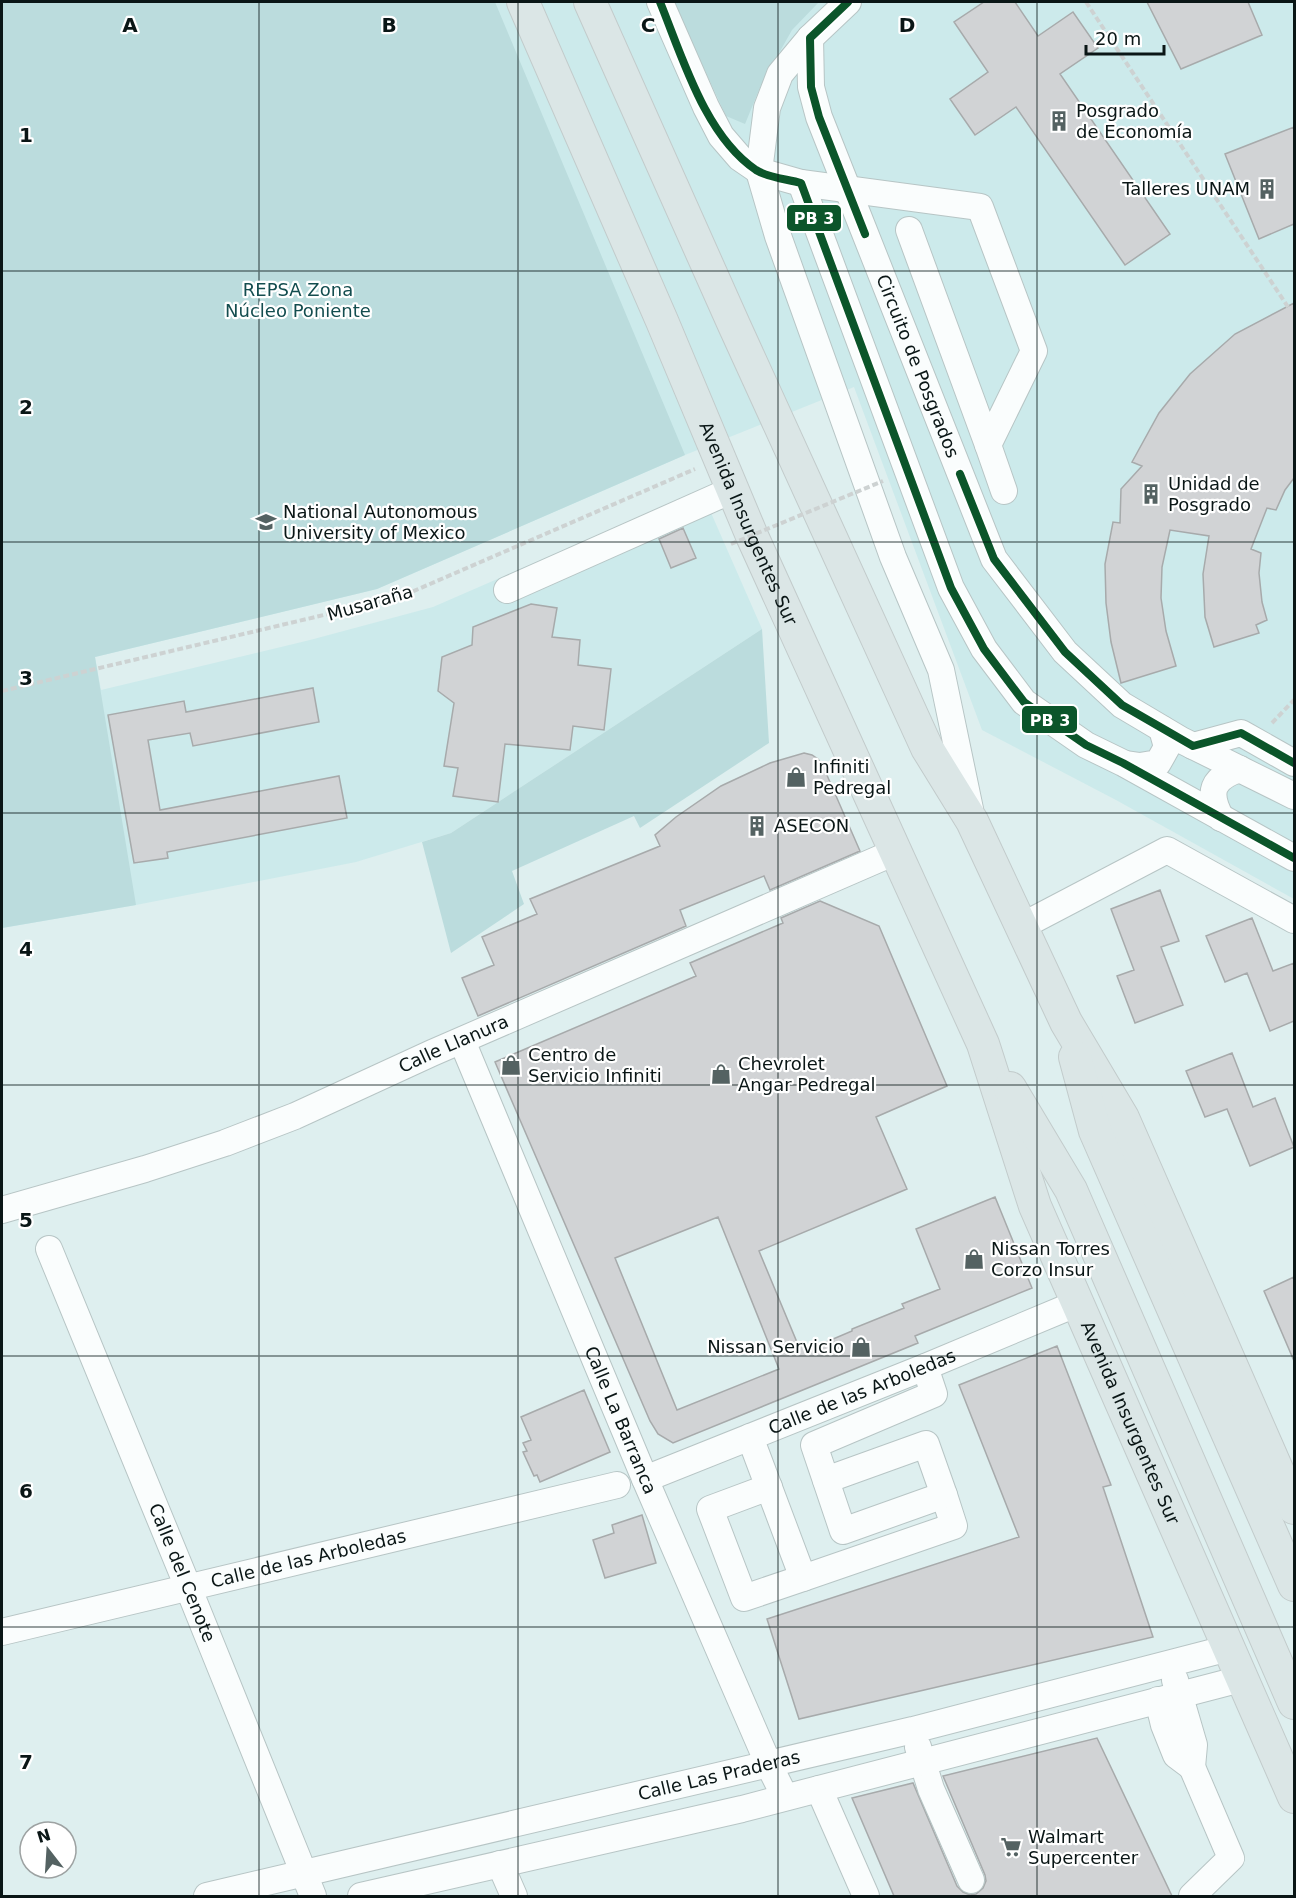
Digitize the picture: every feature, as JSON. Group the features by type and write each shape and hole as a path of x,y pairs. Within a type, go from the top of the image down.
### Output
{"main road":[{"name":"Avenida Insurgentes Sur","path":"523,2 789,620 982,1044 1035,1206 1294,1797"},
{"path":"590,2 927,748 972,821 1066,1022 1124,1118 1294,1508"},
{"path":"1066,1022 1095,1131 1294,1585"},
{"name":"Avenida Insurgentes Sur","path":"982,1044 1071,1190 1294,1703"}],"street":[{"path":"660,2 721,136 740,158 759,171 801,183 847,187 980,207 1035,351 988,445"},
{"path":"848,2 810,38 780,74 767,108 759,171 778,236 893,557 940,670 972,821"},
{"name":"Circuito de Posgrados","path":"810,38 812,87 819,117 994,559 1065,652 1122,705 1192,746 1294,796"},
{"path":"801,183 951,588 984,649 1024,702 1086,745 1123,763 1294,858"},
{"path":"909,230 1004,491"},
{"path":"507,590 727,477"},
{"path":"1123,763 1140,766 1158,763 1167,747 1162,729"},
{"path":"1192,746 1241,733 1294,763"},
{"path":"1221,818 1213,804 1214,788 1224,774 1240,769"},
{"path":"1022,926 1167,850 1294,920"},
{"name":"Calle Llanura","path":"2,1210 145,1169 225,1143 305,1111 895,852"},
{"name":"Calle La Barranca","path":"462,1041 645,1479 768,1762 786,1797"},
{"name":"Calle del Cenote","path":"49,1249 309,1885"},
{"name":"Calle de las Arboledas","path":"645,1479 1078,1303"},
{"path":"925,1367 934,1394 814,1445 843,1531 944,1496"},
{"path":"750,1437 803,1578"},
{"path":"769,1487 710,1509 744,1598 954,1526 926,1444 826,1480"},
{"name":"Calle de las Arboledas","path":"2,1632 617,1485"},
{"name":"Calle Las Praderas","path":"207,1896 309,1885 768,1762 913,1730 1229,1648"},
{"path":"1171,1664 1164,1725 1176,1755 1192,1767 1231,1858 1192,1896"},
{"name":"Calle Las Praderas","path":"361,1896 819,1789 1241,1679"},
{"path":"1095,1683 1103,1714"},
{"path":"913,1730 931,1789 971,1880"},
{"path":"819,1789 866,1896"},
{"path":"500,1864 514,1896"}],"path":[{"path":"1086,2 1288,307"},
{"name":"Musaraña","path":"2,692 400,597 699,467 727,477"},
{"path":"731,544 883,481"}],"shaded area":[{"name":"National Autonomous University of Mexico","path":"2,2 1294,2 1294,899 1116,800 982,730 854,387 685,455 377,589 95,657 101,690 310,640 433,607 701,490 762,629 451,833 356,862 136,905 2,928"}],"green space":[{"name":"REPSA Zona Núcleo Poniente","path":"2,2 495,2 685,455 377,589 95,657 136,905 2,928"},
{"path":"673,2 819,2 792,30 761,85 745,124 726,116"},
{"path":"762,629 769,743 640,828 634,816 512,871 524,904 451,953 422,842 451,833"}],"building":[{"name":"Posgrado de Economía","path":"984,2 1015,2 1038,36 1073,12 1098,48 1060,74 1170,234 1125,265 1016,107 975,135 950,99 988,72 954,22"},
{"path":"1147,2 1248,2 1262,35 1181,69"},
{"name":"Talleres UNAM","path":"1294,127 1294,224 1259,239 1225,154"},
{"path":"1294,303 1294,478 1285,490 1276,510 1267,508 1251,549 1261,553 1259,573 1262,602 1267,620 1256,625 1259,633 1214,647 1205,617 1203,574 1209,536 1170,530 1162,567 1161,598 1166,631 1176,666 1121,683 1111,642 1106,603 1105,564 1113,522 1120,523 1121,489 1142,466 1132,462 1159,413 1190,374 1235,334"},
{"path":"683,528 696,558 671,568 659,539"},
{"path":"531,604 557,608 552,637 580,640 578,665 611,669 604,730 573,726 570,750 505,744 498,802 453,796 458,768 444,766 454,703 438,691 442,657 472,645 473,627"},
{"path":"313,688 319,722 193,746 190,733 148,740 160,810 339,776 347,818 167,852 168,858 134,863 108,715 184,701 186,712"},
{"path":"804,753 818,759 823,766 860,851 770,890 764,876 680,910 686,926 478,1016 462,978 494,965 482,937 537,914 530,899 660,846 655,835 676,817 721,786 770,763"},
{"path":"1160,890 1179,941 1161,947 1183,1005 1135,1023 1117,976 1134,970 1111,909"},
{"name":"Chevrolet Angar Pedregal","path":"820,901 879,926 947,1086 876,1117 907,1189 759,1251 799,1347 802,1345 805,1351 904,1308 902,1304 940,1289 916,1229 995,1197 1032,1288 915,1336 918,1343 673,1443 658,1434 650,1421 495,1062 696,976 690,963 783,923 781,918","holes":["718,1217 779,1369 677,1410 615,1258"]},
{"path":"1252,918 1273,971 1294,963 1294,1021 1270,1031 1247,973 1225,982 1206,936"},
{"path":"1232,1053 1253,1107 1275,1098 1294,1147 1250,1166 1227,1109 1205,1117 1186,1071"},
{"path":"1294,1277 1294,1361 1264,1291"},
{"path":"1057,1346 1111,1485 1103,1487 1153,1637 799,1719 767,1619 1019,1537 959,1385"},
{"path":"584,1390 610,1452 540,1482 537,1475 534,1476 523,1452 527,1451 523,1443 531,1440 521,1417"},
{"path":"642,1515 656,1563 605,1578 593,1540 614,1533 612,1525"},
{"name":"Walmart Supercenter","path":"1097,1738 1172,1896 894,1896 852,1798 913,1783 957,1886 970,1895 976,1894 983,1888 986,1881 985,1875 943,1776"}],"transit line":[{"path":"660,2 697,94 723,137 738,155 761,173 801,183 951,588 984,649 1024,702 1086,745 1123,763 1294,858"},
{"path":"848,2 810,38 811,87 819,117 865,234"},
{"path":"960,474 994,559 1065,652 1122,705 1193,746 1241,733 1294,763"}],"place":[{"name":"Posgrado de Economía","path":"1059,121"},
{"name":"Talleres UNAM","path":"1267,189"},
{"name":"Unidad de Posgrado","path":"1151,494"},
{"name":"National Autonomous University of Mexico","path":"266,522"},
{"name":"Infiniti Pedregal","path":"796,777"},
{"name":"ASECON","path":"757,826"},
{"name":"Centro de Servicio Infiniti","path":"511,1065"},
{"name":"Chevrolet Angar Pedregal","path":"721,1074"},
{"name":"Nissan Torres Corzo Insur","path":"974,1259"},
{"name":"Nissan Servicio","path":"861,1347"},
{"name":"Walmart Supercenter","path":"1011,1847"}]}
